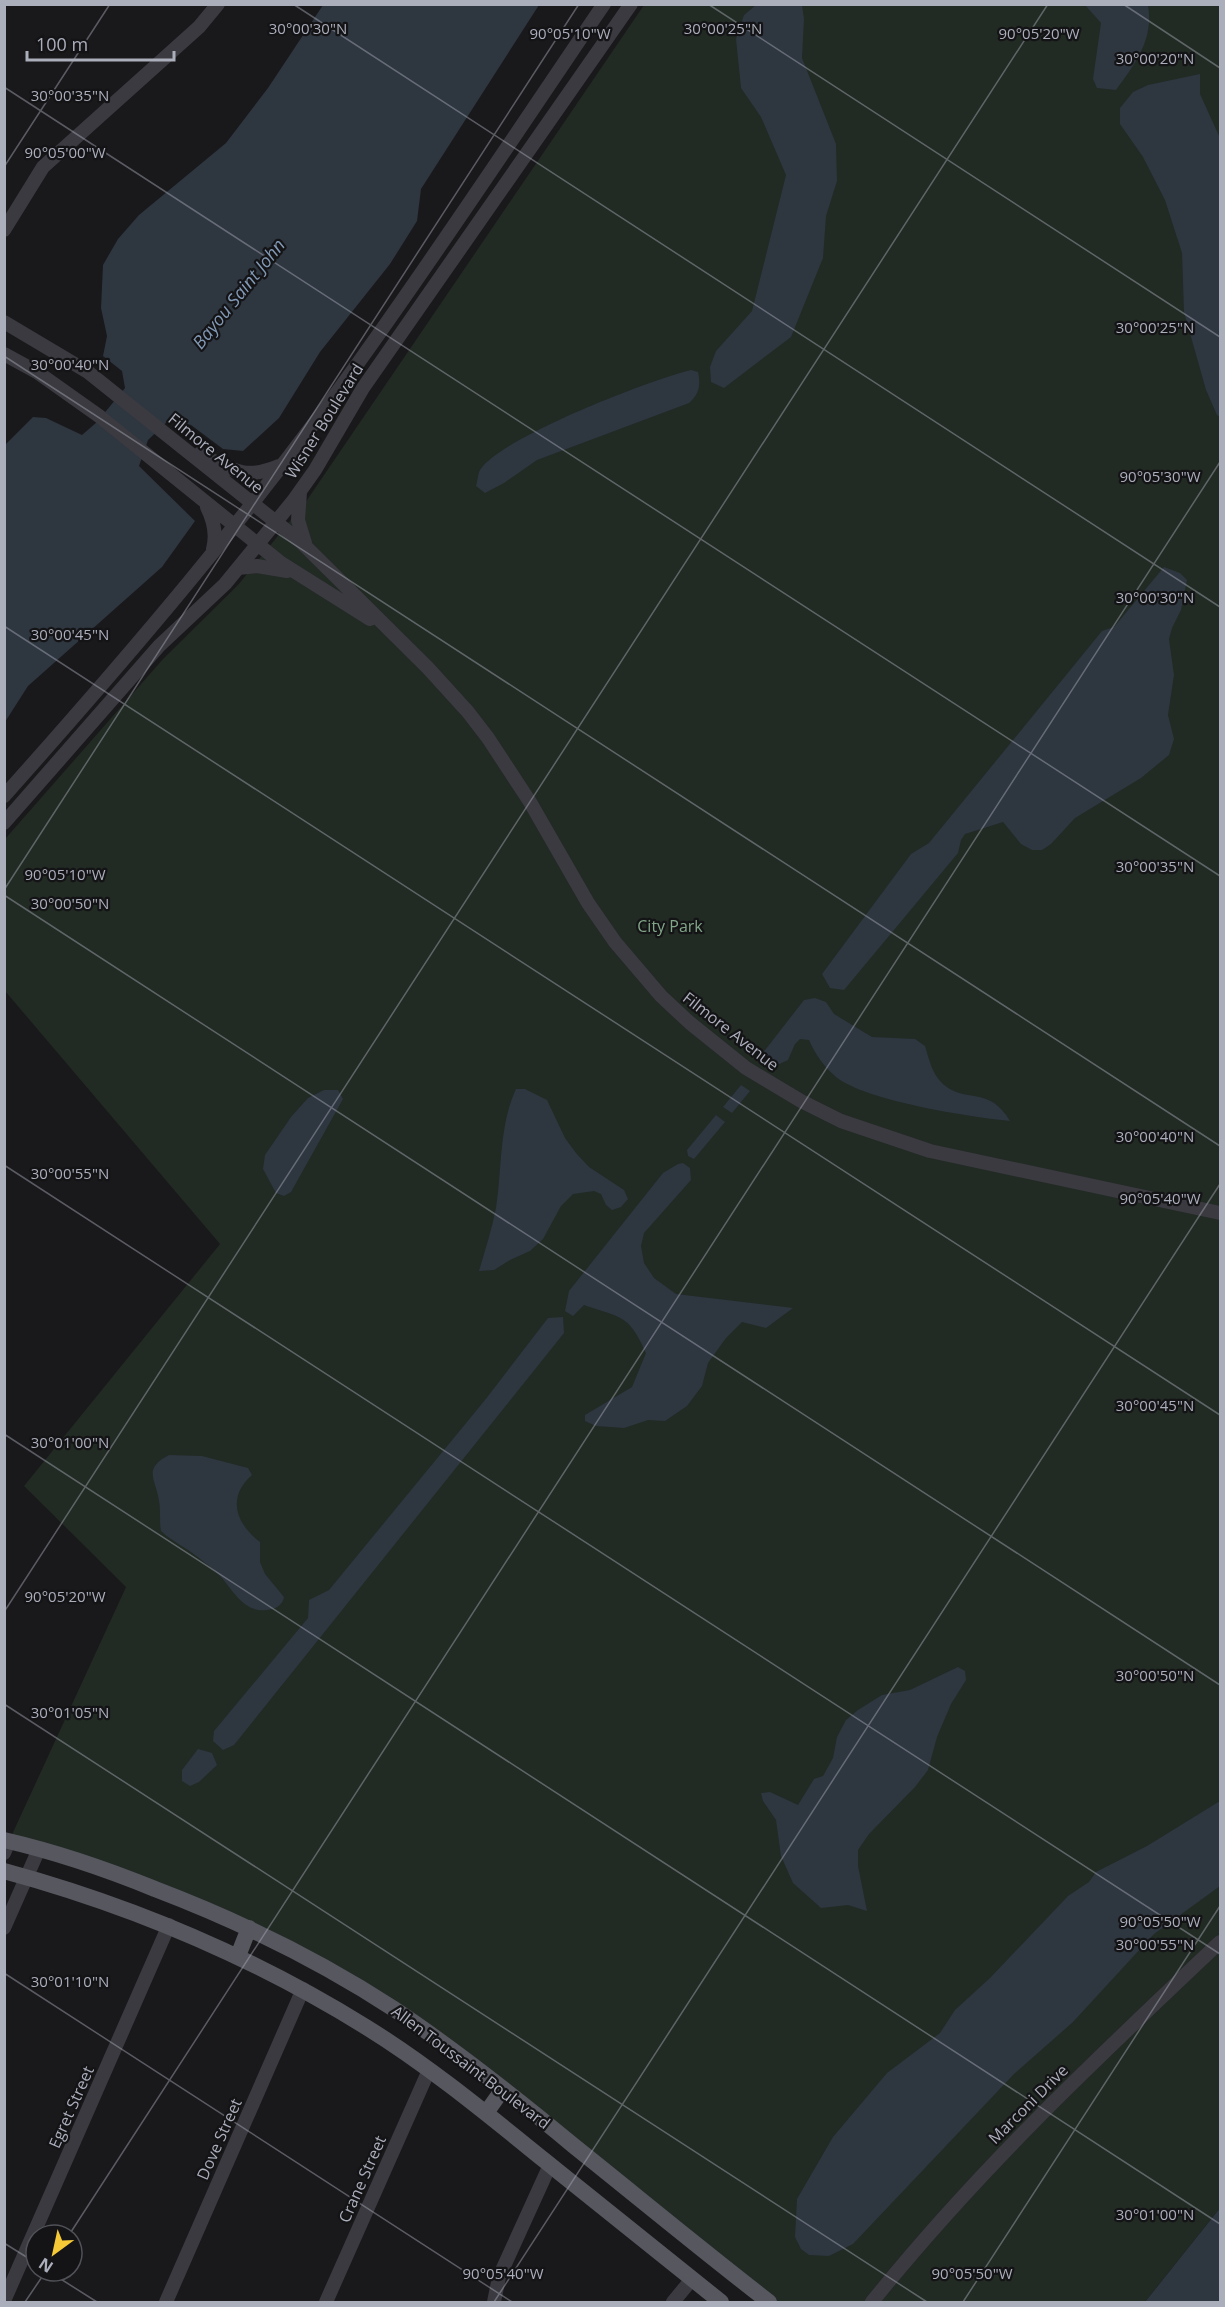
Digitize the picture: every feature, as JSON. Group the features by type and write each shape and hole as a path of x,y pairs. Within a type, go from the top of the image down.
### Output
{"main road":[{"name":"Allen Toussaint Boulevard","path":"6,1845 39,1849 130,1879 249,1928 329,1969 393,2008 446,2045 761,2300"},
{"name":"Allen Toussaint Boulevard","path":"4,1871 100,1900 169,1926 238,1956 303,1989 368,2028 486,2113 722,2302"},
{"path":"238,1956 249,1928"},
{"path":"486,2113 503,2089"}],"street":[{"path":"4,230 43,167 199,27 218,4"},
{"name":"Wisner Boulevard","path":"4,796 88,703 281,465 374,340 604,4"},
{"name":"Wisner Boulevard","path":"4,822 159,646 225,584 276,522 315,470 363,388 632,4"},
{"name":"Filmore Avenue","path":"4,322 66,358 118,395 276,522 307,548 389,632 428,668 488,738 530,802 588,903 638,971 690,1023 746,1068 801,1101 841,1121 921,1148 1221,1213"},
{"name":"Filmore Avenue","path":"4,354 45,378 99,416 281,564 389,632"},
{"path":"180,445 242,473 264,472 281,465"},
{"path":"300,490 298,520 307,548"},
{"path":"205,503 214,520 215,542 212,552"},
{"path":"238,568 264,567 296,572"},
{"path":"6,1922 39,1849"},
{"name":"Egret Street","path":"4,2301 169,1926"},
{"name":"Marconi Drive","path":"872,2302 906,2260 1002,2152 1221,1942"},
{"name":"Dove Street","path":"166,2302 303,1989"},
{"name":"Crane Street","path":"326,2302 429,2070"},
{"path":"494,2302 499,2277 550,2165"},
{"path":"673,2302 692,2279"}],"green space":[{"name":"City Park","path":"644,5 1220,5 1220,2208 1145,2302 769,2302 446,2045 249,1928 9,1841 126,1587 24,1486 220,1244 5,991 5,839 163,659 238,585 307,500"}],"water":[{"name":"Bayou Saint John","path":"323,5 539,5 421,189 417,221 390,264 320,352 279,418 243,451 223,449 191,425 170,419 148,440 139,466 195,521 162,567 28,686 5,722 5,445 33,417 46,418 82,435 97,422 125,388 122,371 103,356 107,336 101,308 103,265 118,239 139,215 226,143 268,88"},
{"path":"756,5 802,5 804,19 802,58 836,144 837,181 826,216 823,258 791,337 724,388 711,382 710,367 716,351 752,311 786,175 761,117 741,88 736,39 744,15"},
{"path":"1085,5 1148,5 1146,40 1116,90 1097,88 1093,79 1101,23"},
{"path":"1200,74 1200,94 1220,138 1220,417 1206,390 1184,312 1182,253 1165,200 1143,157 1120,124 1120,108 1133,92 1148,85"},
{"path":"691,370 698,372 699,386 697,393 689,403 537,460 485,493 476,486 479,472 491,459 542,428 644,385"},
{"path":"1164,567 1180,573 1187,580 1181,610 1169,639 1174,675 1168,715 1174,739 1169,755 1141,778 1075,818 1051,844 1042,850 1032,850 1021,844 1003,822 965,834 958,853 844,990 830,988 822,974 911,854 929,843 1102,631 1114,627"},
{"path":"815,998 826,1002 834,1014 872,1037 915,1039 925,1046 934,1071 943,1084 951,1090 994,1103 1010,1121 919,1106 850,1086 828,1069 809,1040 800,1039 795,1044 788,1060 773,1067 765,1061 762,1054 804,1000"},
{"path":"741,1085 750,1091 732,1113 723,1107"},
{"path":"516,1089 525,1089 547,1100 565,1138 576,1153 589,1167 624,1190 628,1199 621,1207 612,1210 606,1205 601,1194 594,1191 573,1194 561,1206 543,1239 530,1251 494,1270 479,1271 496,1208 504,1132"},
{"path":"324,1090 338,1090 343,1099 291,1192 284,1196 276,1193 263,1169 265,1155 291,1117 308,1098"},
{"path":"716,1115 725,1122 694,1159 688,1156 687,1150"},
{"path":"683,1163 690,1168 691,1180 644,1233 641,1246 644,1263 654,1278 676,1294 793,1308 766,1328 742,1322 726,1338 708,1363 702,1386 687,1406 665,1421 648,1420 624,1428 596,1426 585,1421 585,1415 632,1387 646,1353 634,1331 623,1319 584,1305 573,1316 565,1311 569,1291 663,1173"},
{"path":"563,1317 564,1333 234,1745 223,1750 213,1741 214,1731 308,1618 309,1600 329,1590 485,1400 548,1318"},
{"path":"169,1455 202,1456 248,1468 252,1475 239,1492 237,1510 245,1527 260,1542 260,1562 265,1574 284,1597 279,1606 263,1610 248,1606 236,1596 213,1569 161,1531 160,1505 153,1470 161,1460"},
{"path":"958,1667 965,1671 966,1680 951,1704 937,1737 928,1770 915,1787 869,1834 858,1850 858,1866 867,1911 848,1905 821,1908 793,1883 781,1856 776,1820 763,1801 761,1793 770,1792 798,1805 814,1779 823,1776 833,1758 837,1737 846,1720 882,1695 910,1690"},
{"path":"198,1749 212,1753 217,1765 199,1782 190,1786 182,1781 182,1770"},
{"path":"1220,1801 1220,1886 1154,1934 1073,2022 1014,2074 853,2244 829,2256 809,2255 801,2249 795,2237 797,2199 833,2137 887,2073 940,2033 955,2010 990,1978 1068,1896 1089,1882 1096,1872 1147,1846"},
{"path":"1220,2208 1220,2302 1145,2302"}]}
